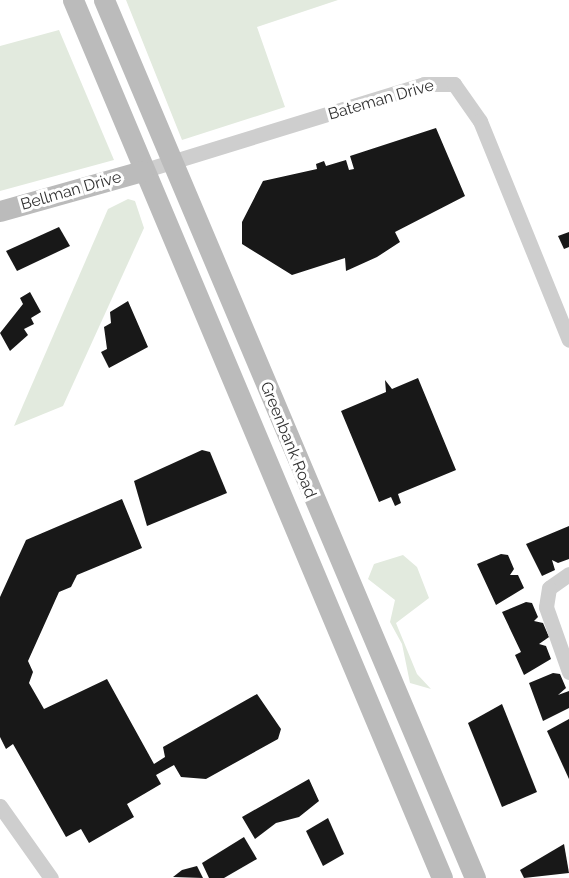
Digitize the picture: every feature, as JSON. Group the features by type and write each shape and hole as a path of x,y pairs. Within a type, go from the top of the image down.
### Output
{"main road":[{"name":"Greenbank Road","path":"73,0 142,171 442,878"},
{"name":"Greenbank Road","path":"104,0 469,876"},
{"name":"Bellman Drive","path":"0,211 142,171"}],"street":[{"name":"Bateman Drive","path":"142,171 424,84 454,84 480,121 569,340"},
{"path":"569,574 549,588 546,607 569,672"},
{"path":"0,806 51,878"}],"shaded area":[{"path":"126,0 338,0 257,27 285,107 182,140"},
{"path":"59,30 114,160 0,191 0,46"},
{"path":"128,199 135,201 144,228 63,406 14,426 108,209"},
{"path":"403,555 417,567 429,598 396,623 417,674 431,689 410,683 402,644 390,622 395,600 368,579 374,564"}],"building":[{"path":"436,128 465,196 395,232 400,242 377,257 346,271 345,258 292,275 242,244 242,222 263,181 317,169 316,164 324,161 326,166 346,160 349,170 354,169 350,156"},
{"path":"59,227 70,246 17,271 6,251"},
{"path":"569,232 569,247 564,249 558,236"},
{"path":"30,292 41,312 31,318 34,324 24,329 28,335 10,351 0,333 23,304 20,298"},
{"path":"128,301 148,347 109,368 101,352 107,349 104,327 111,323 110,312"},
{"path":"418,378 456,470 398,494 401,503 395,506 391,497 379,502 341,411 386,392 385,380 392,389"},
{"path":"202,450 210,452 227,493 147,526 134,481"},
{"path":"122,499 142,548 77,575 71,587 59,592 28,661 33,672 29,683 44,709 107,679 154,764 165,757 163,747 257,694 281,729 278,739 206,779 181,777 174,765 156,775 161,784 127,804 134,817 89,843 81,829 66,837 13,744 6,749 0,737 0,597 26,540"},
{"path":"569,526 569,559 558,563 552,560 555,570 542,576 526,544"},
{"path":"501,554 508,555 514,569 510,575 518,575 524,588 496,605 477,564"},
{"path":"526,602 532,603 538,617 534,621 543,623 549,637 539,644 546,646 551,659 524,675 515,655 521,652 502,612"},
{"path":"553,673 560,674 566,688 558,695 569,691 569,708 543,721 529,683"},
{"path":"502,704 537,792 502,807 468,723"},
{"path":"569,719 569,779 547,731"},
{"path":"309,779 319,801 299,817 276,823 255,839 242,817"},
{"path":"328,818 344,854 323,866 306,831"},
{"path":"244,837 257,859 224,878 209,878 202,863"},
{"path":"564,844 569,873 524,878 520,870"},
{"path":"197,866 203,878 173,877 182,870"}]}
